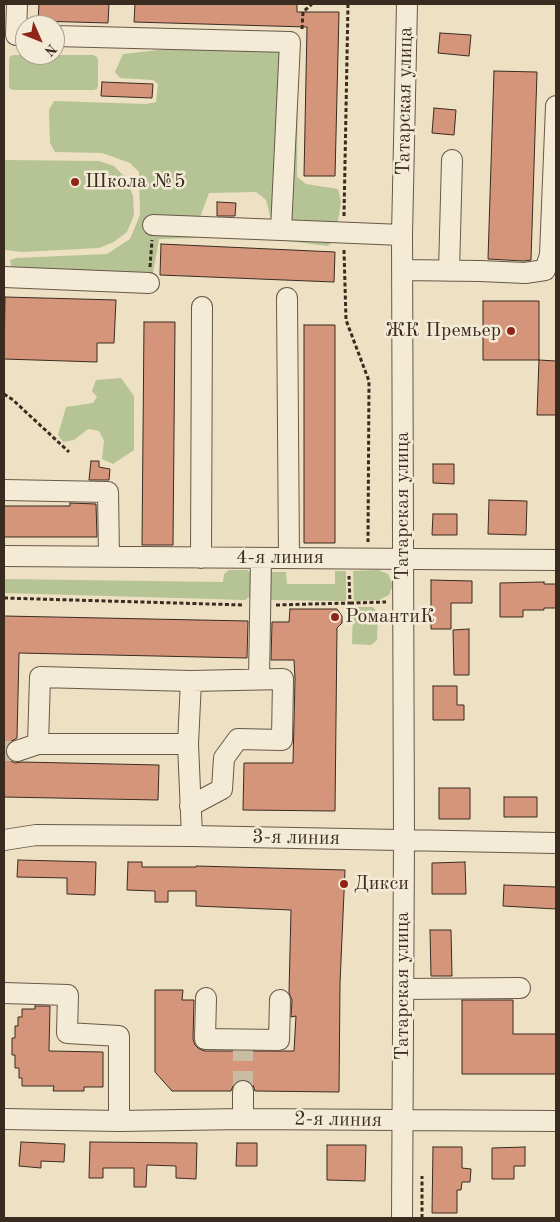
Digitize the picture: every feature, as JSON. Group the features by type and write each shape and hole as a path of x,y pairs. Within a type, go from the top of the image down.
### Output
{"street":[{"name":"Татарская улица","path":"402,1218 404,840 402,236 407,4"},
{"path":"65,36 290,42 281,230"},
{"path":"402,270 525,273 544,270 550,255 556,106"},
{"path":"449,271 452,160"},
{"path":"153,225 402,236"},
{"path":"4,277 149,282"},
{"path":"287,298 289,558"},
{"path":"201,558 202,308"},
{"path":"4,490 108,492 109,557"},
{"name":"4-я линия","path":"4,556 556,560"},
{"path":"259,679 261,558"},
{"path":"38,744 40,677 191,681 283,679 282,740 238,739 224,758 222,789 190,806"},
{"path":"191,681 188,744 192,836"},
{"path":"17,751 38,744 188,744"},
{"name":"3-я линия","path":"4,840 36,835 556,843"},
{"path":"403,989 520,988"},
{"path":"4,994 68,995 67,1033 119,1036 119,1121"},
{"path":"206,998 206,1039 243,1045 279,1040 280,1000"},
{"path":"243,1091 243,1119"},
{"name":"2-я линия","path":"4,1119 119,1121 243,1119 556,1121"}],"path":[{"path":"290,42 302,29 303,12 312,4"},
{"path":"348,4 344,233 346,320 369,380 368,550"},
{"path":"149,282 153,225"},
{"path":"4,394 13,400 69,452"},
{"path":"350,559 350,603"},
{"path":"4,598 260,605 403,602"}],"green space":[{"path":"282,47 298,65 297,177 306,184 338,189 341,202 335,240 328,246 279,240 266,200 256,192 209,193 200,217 201,233 195,238 159,239 153,273 143,277 12,270 10,260 16,258 107,254 130,239 140,215 139,172 130,163 102,153 55,152 50,143 49,110 54,101 146,104 156,102 158,84 153,80 120,78 115,72 123,54 177,48"},
{"path":"15,55 15,65 65,65 65,55 93,55 98,60 97,89 10,89 10,56"},
{"path":"4,160 99,161 114,166 127,179 133,196 134,215 127,232 114,242 99,248 23,252 4,250"},
{"path":"121,378 134,396 134,450 113,464 102,459 104,441 99,431 88,429 74,440 63,442 58,435 66,407 93,403 97,397 92,391 96,380"},
{"path":"229,570 248,570 253,577 253,594 245,600 4,593 4,579 223,582 224,574"},
{"path":"378,570 388,574 393,585 389,595 379,600 354,601 353,571"},
{"path":"335,571 346,571 346,601 267,600 267,572 286,572 287,584 335,584"},
{"path":"353,607 373,607 378,613 377,640 371,645 352,644"}],"building":[{"path":"39,4 109,4 108,23 65,22 65,15 38,15"},
{"path":"135,4 297,4 297,12 339,12 335,176 304,176 307,27 134,22"},
{"path":"440,33 471,35 469,56 438,53"},
{"path":"494,71 537,72 531,260 488,259"},
{"path":"102,82 153,84 152,98 101,96"},
{"path":"434,108 456,110 454,135 432,133"},
{"path":"217,202 236,203 235,216 217,216"},
{"path":"161,244 335,252 334,282 160,275"},
{"path":"5,297 116,300 114,343 97,343 97,362 4,359"},
{"name":"ЖК Премьер","path":"483,301 539,301 539,360 483,360"},
{"path":"144,322 175,322 173,545 142,545"},
{"path":"304,325 335,325 335,543 304,543"},
{"name":"ЖК Премьер","path":"539,360 556,361 556,415 537,415"},
{"path":"91,461 99,461 99,467 110,469 109,480 89,480"},
{"path":"433,464 454,464 454,484 433,483"},
{"path":"489,500 527,501 526,535 488,534"},
{"path":"70,503 96,504 97,537 4,537 4,506 70,506"},
{"path":"433,514 457,514 457,535 432,535"},
{"path":"431,580 472,581 472,603 451,603 451,629 431,629"},
{"path":"544,582 544,584 556,584 556,608 523,610 523,617 500,617 500,583"},
{"path":"290,609 337,609 342,616 342,623 337,628 335,811 243,810 244,763 293,763 294,660 271,660 272,622 289,622"},
{"path":"4,616 248,621 247,658 19,653 17,738 8,743 6,748 9,760 15,763 159,765 158,800 4,797"},
{"path":"469,629 469,675 454,675 453,630"},
{"path":"433,686 457,686 457,705 464,705 464,720 433,720"},
{"path":"439,788 470,788 470,819 439,819"},
{"path":"504,797 537,797 537,817 504,817"},
{"path":"18,860 96,862 95,895 67,894 67,878 17,877"},
{"path":"128,862 142,862 142,867 196,866 345,870 340,983 339,1092 255,1091 253,1085 243,1079 237,1081 231,1091 172,1091 155,1072 155,990 183,990 182,1000 194,1000 193,1039 199,1049 205,1051 294,1051 296,1016 291,1017 292,1000 289,993 291,910 196,906 196,891 168,891 168,902 155,902 155,891 127,890"},
{"path":"465,862 466,894 432,894 432,863"},
{"path":"504,885 556,887 556,909 503,906"},
{"path":"430,930 451,930 452,976 431,976"},
{"path":"462,1000 513,1000 513,1034 556,1034 556,1074 462,1074"},
{"path":"35,1006 50,1006 49,1051 103,1052 103,1087 84,1087 84,1091 53,1091 54,1086 22,1086 22,1078 19,1078 19,1068 15,1068 15,1055 12,1055 12,1038 15,1038 15,1026 18,1026 18,1017 22,1017 22,1009 35,1009"},
{"path":"21,1142 65,1144 64,1162 41,1161 41,1168 19,1166"},
{"path":"90,1142 197,1143 196,1179 176,1178 176,1166 147,1165 146,1187 134,1187 134,1168 103,1168 103,1178 89,1178"},
{"path":"237,1143 257,1143 257,1166 236,1166"},
{"path":"327,1145 366,1145 365,1181 327,1180"},
{"path":"433,1147 462,1147 462,1168 471,1169 470,1182 462,1182 461,1190 457,1190 457,1213 432,1213"},
{"path":"525,1147 525,1166 514,1166 514,1179 492,1179 492,1148"}],"tunnel":[{"path":"4,751 17,751"},
{"path":"243,1050 243,1091"}],"place":[{"name":"Школа №5","path":"75,182"},
{"name":"ЖК Премьер","path":"511,331"},
{"name":"РомантиК","path":"335,617"},
{"name":"Дикси","path":"344,884"}]}
